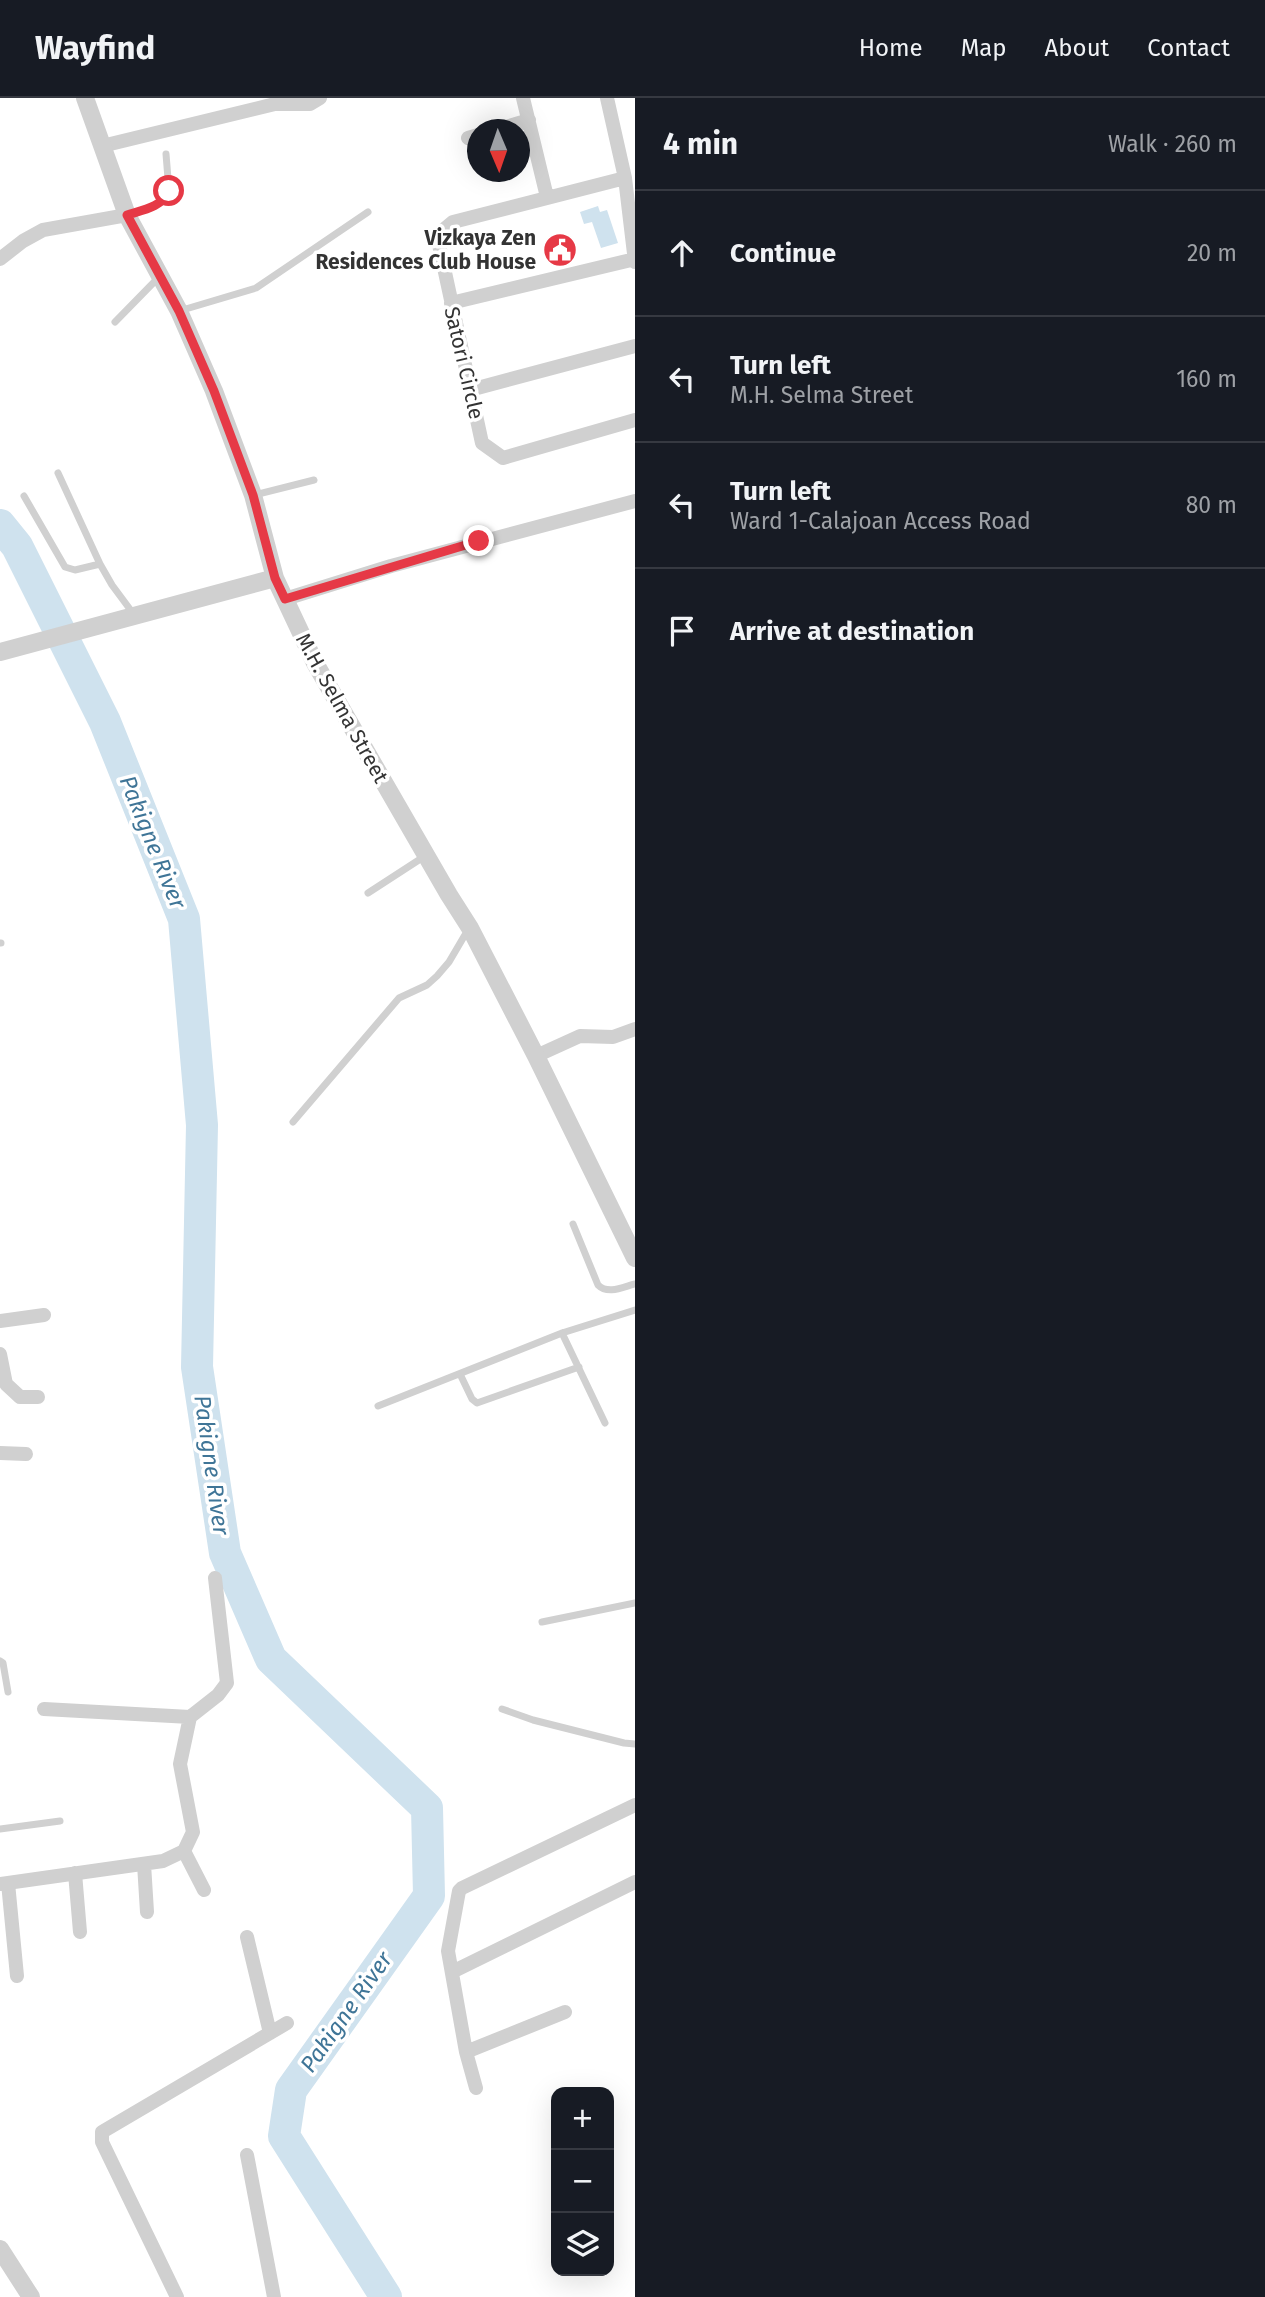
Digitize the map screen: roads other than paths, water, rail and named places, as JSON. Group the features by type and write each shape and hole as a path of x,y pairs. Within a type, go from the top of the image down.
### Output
{"street":[{"name":"M.H. Selma Street","path":"85,98 127,215 179,311 214,391 253,495 275,578 315,663 470,928 635,1258"},
{"path":"102,146 282,101 310,104 320,98"},
{"path":"523,98 529,119"},
{"path":"451,303 635,261 625,178 607,98"},
{"path":"530,124 547,197"},
{"name":"Satori Circle","path":"625,178 453,222 441,232 438,240 482,443 503,457 635,420"},
{"path":"0,259 43,230 127,215"},
{"path":"470,390 635,346"},
{"path":"285,599 479,541 635,501"},
{"path":"0,652 275,578"},
{"path":"536,1056 580,1036 613,1037 635,1029"},
{"path":"0,1321 44,1315"},
{"path":"0,1354 6,1384 20,1396 38,1397"},
{"path":"0,1453 26,1454"},
{"path":"17,1976 4,1884 163,1861 184,1851 193,1832 180,1764 190,1717 218,1695 227,1683 215,1578"},
{"path":"44,1709 190,1717"},
{"path":"476,2088 466,2052 448,1951 458,1895 462,1888 635,1805"},
{"path":"184,1851 204,1890"},
{"path":"144,1864 147,1912"},
{"path":"75,1873 80,1932"},
{"path":"452,1972 635,1882"},
{"path":"247,1937 270,2034"},
{"path":"466,2052 565,2012"},
{"path":"177,2297 102,2142 102,2132 287,2023"},
{"path":"247,2155 274,2297"},
{"path":"0,2249 31,2297"}],"lane":[{"path":"127,215 158,204 167,195 166,155"},
{"path":"179,311 256,288 368,212"},
{"path":"115,322 160,277"},
{"path":"58,473 100,564 136,616"},
{"path":"253,495 314,480"},
{"path":"24,496 65,567 75,570 100,564"},
{"path":"368,893 425,855"},
{"path":"292,1122 399,998 427,985 437,976 470,928"},
{"path":"573,1224 602,1290 609,1291 635,1284"},
{"path":"378,1406 562,1333 635,1310"},
{"path":"562,1333 605,1423"},
{"path":"460,1374 477,1403 579,1367"},
{"path":"542,1622 635,1603"},
{"path":"0,1661 3,1663 8,1692"},
{"path":"502,1709 533,1720 635,1744"},
{"path":"0,1829 60,1821"}],"water":[{"path":"598,206 600,212 607,210 618,243 601,248 592,222 584,224 580,212"}],"waterway":[{"name":"Pakigne River","path":"0,525 17,546 105,722 184,919 202,1125 197,1367 225,1553 271,1659 427,1808 429,1896 291,2090 284,2136 386,2297"}],"place":[{"name":"Vizkaya Zen Residences Club House","path":"560,250"}]}
